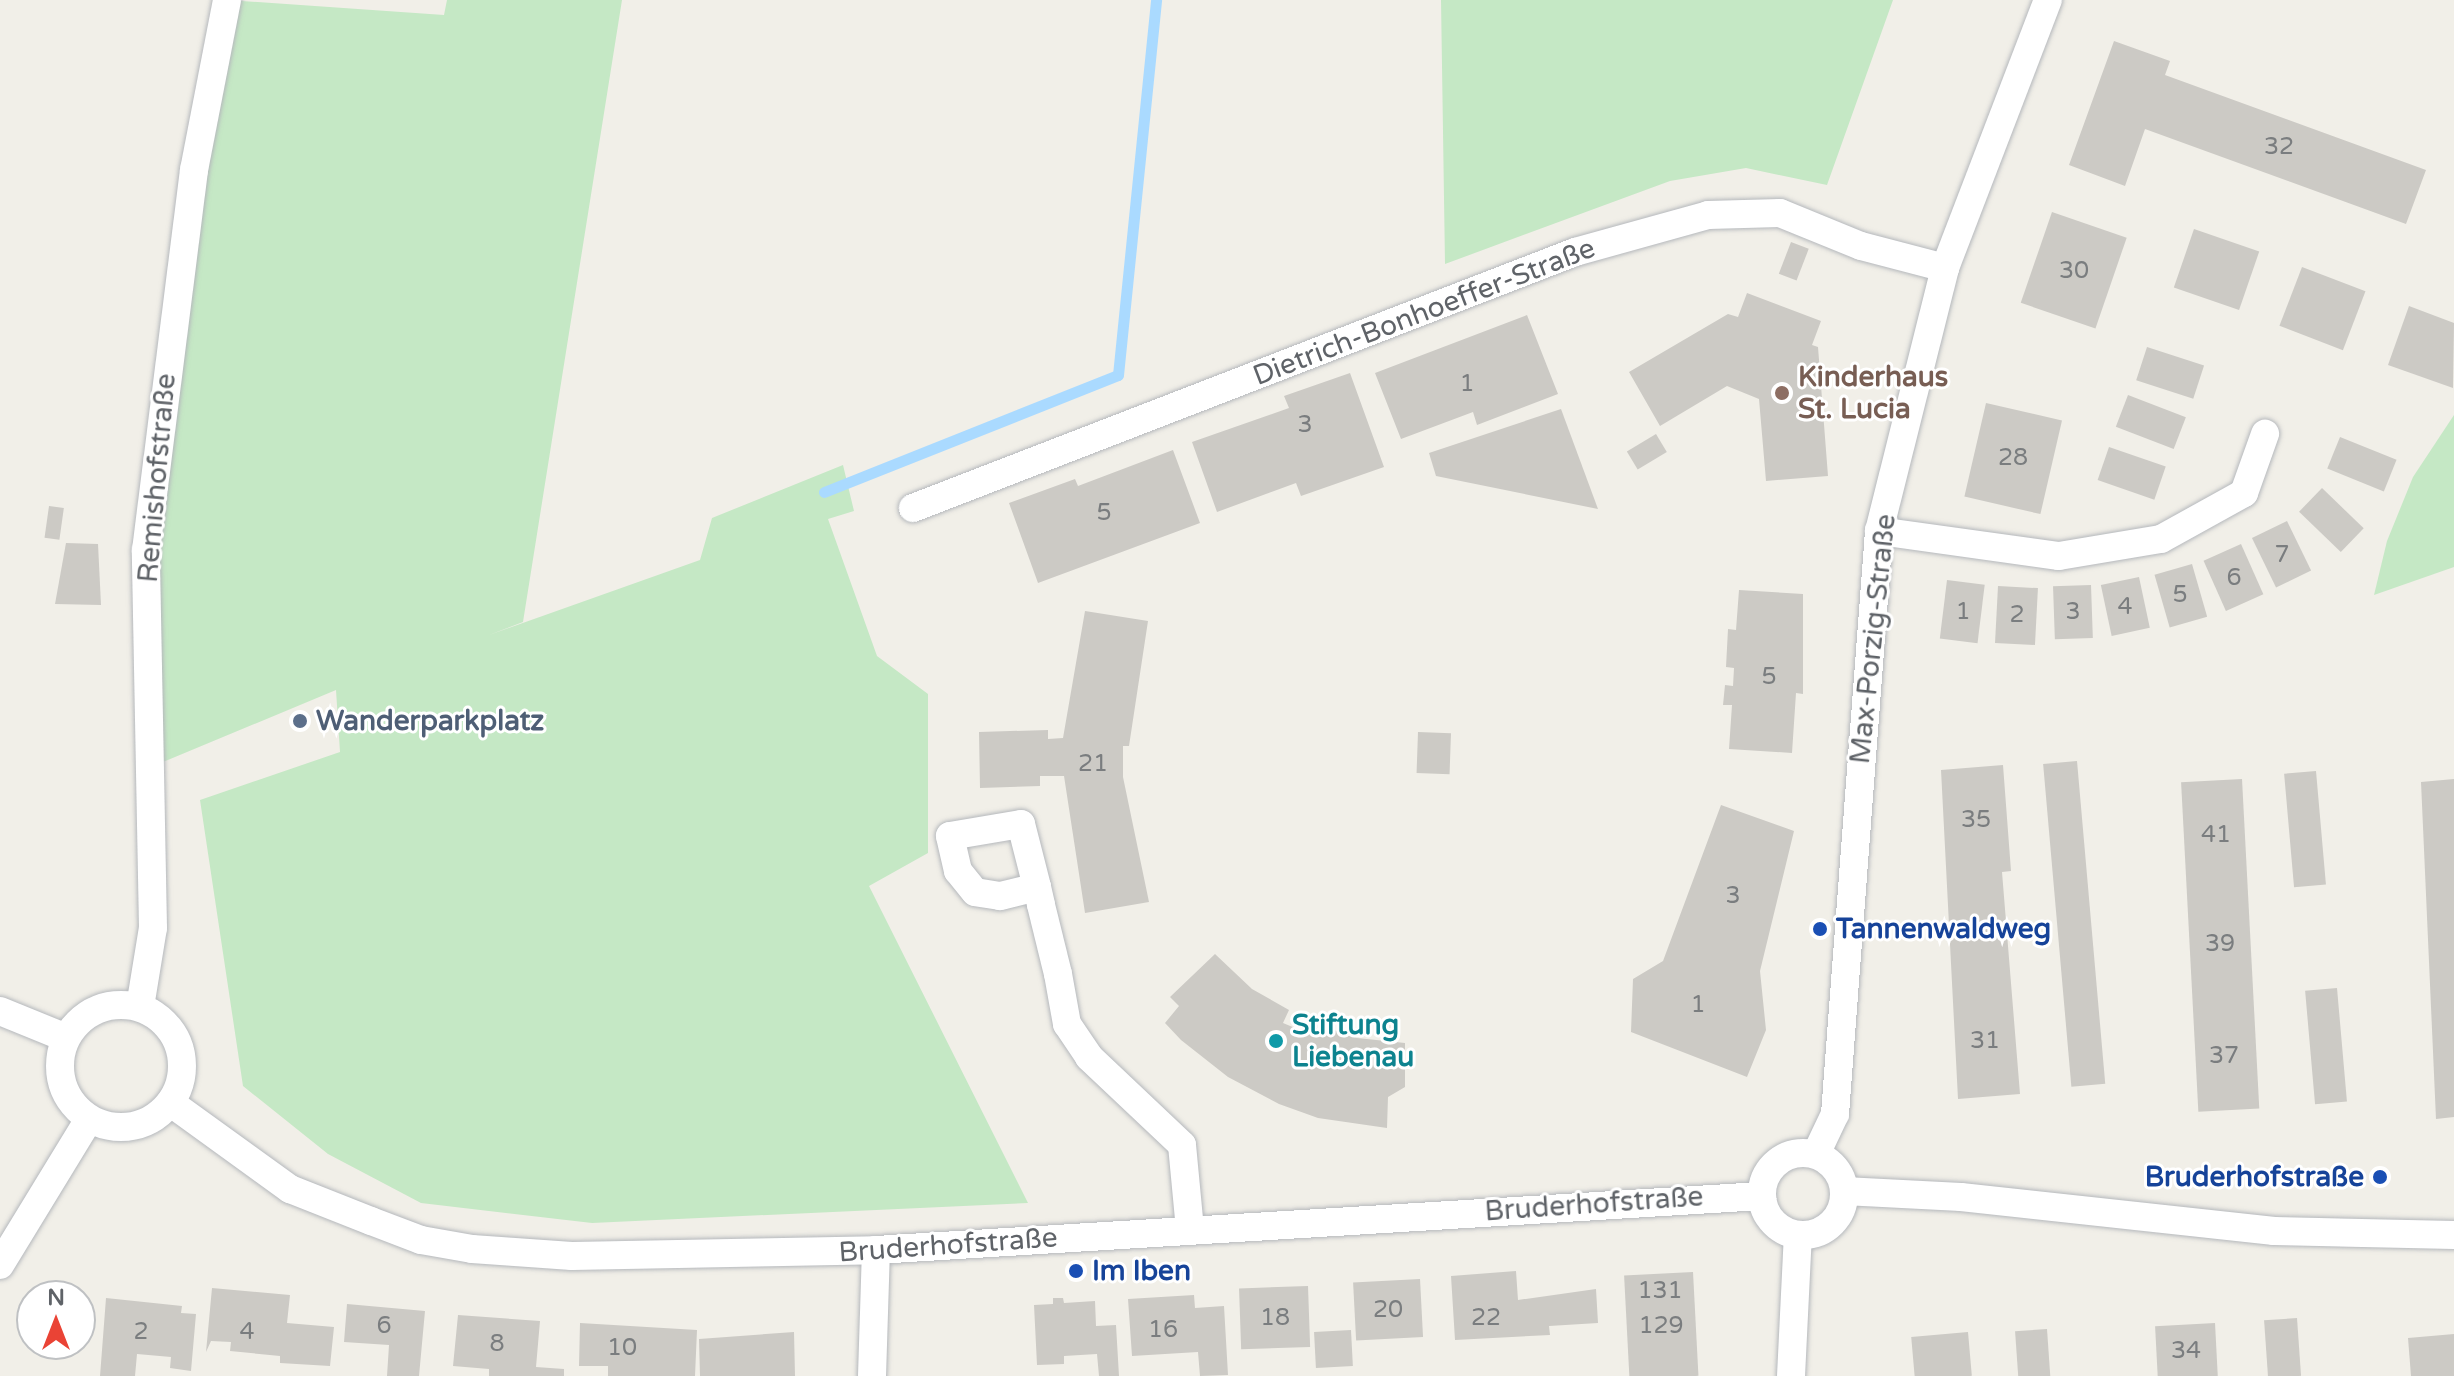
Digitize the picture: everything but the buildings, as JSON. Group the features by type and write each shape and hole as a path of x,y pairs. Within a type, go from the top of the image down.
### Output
{"street":[{"name":"Remishofstraße","path":"140,1007 153,928 146,550 194,170 227,0"},
{"name":"Max-Porzig-Straße","path":"1816,1154 1835,1114 1879,531 1945,268 2048,0"},
{"name":"Dietrich-Bonhoeffer-Straße","path":"913,508 1575,252 1708,215 1780,213 1861,246 1945,268"},
{"path":"1879,531 2059,556 2161,539 2244,493 2265,434"},
{"path":"1037,887 1067,1024 1089,1057 1182,1145 1190,1230"},
{"path":"112,1005 140,1007 165,1023 181,1048 183,1077 171,1103 147,1123 118,1128 89,1119 68,1097 60,1068 66,1038 85,1017 112,1005"},
{"path":"0,1011 66,1038"},
{"name":"Bruderhofstraße","path":"171,1103 290,1189 421,1240 572,1256 876,1250 1762,1196"},
{"path":"0,1265 89,1119"},
{"path":"1816,1154 1830,1162 1844,1191 1831,1224 1798,1235 1780,1229 1767,1214 1762,1196 1764,1180 1785,1156 1816,1154"},
{"path":"1844,1191 1961,1197 2274,1231 2454,1235"},
{"path":"1791,1376 1798,1235"},
{"path":"872,1376 876,1250"}],"green space":[{"path":"227,0 444,15 447,0 622,0 523,622 489,635 700,560 712,518 843,465 854,511 828,519 877,656 928,694 928,853 869,886 1028,1203 592,1223 421,1203 328,1154 243,1086 200,800 340,752 336,690 151,767 146,550"},
{"path":"1441,0 1893,0 1827,185 1746,168 1670,181 1445,264"},
{"path":"2454,415 2454,567 2374,595 2387,541 2413,477"}],"waterway":[{"path":"824,492 1118,375 1156,0"}],"place":[{"name":"Kinderhaus St. Lucia","path":"1782,393"},
{"name":"Wanderparkplatz","path":"300,721"},
{"name":"Tannenwaldweg","path":"1820,929"},
{"name":"Stiftung Liebenau","path":"1276,1041"},
{"name":"Bruderhofstraße","path":"2380,1177"},
{"name":"Im Iben","path":"1076,1271"}]}
